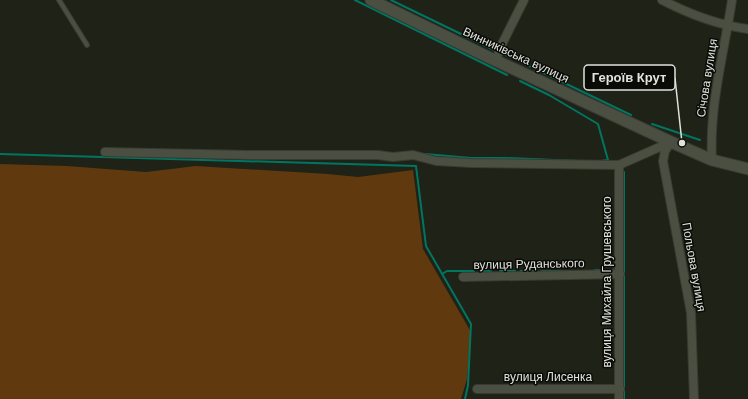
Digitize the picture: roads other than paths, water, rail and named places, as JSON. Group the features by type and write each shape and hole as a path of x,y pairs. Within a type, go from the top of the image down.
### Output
{"main road":[{"name":"Винниківська вулиця","path":"371,0 671,142 712,160 748,169"}],"street":[{"path":"496,60 501,46 524,0"},
{"path":"662,0 680,9 728,26 748,29"},
{"name":"Січова вулиця","path":"712,160 711,137 718,76 732,0"},
{"path":"105,152 241,155 378,155 393,157 413,155 436,160 478,163 619,165 671,142"},
{"name":"Польова вулиця","path":"671,142 665,151 663,161 691,313 694,399"},
{"name":"вулиця Михайла Грушевського","path":"619,165 620,399"},
{"name":"вулиця Руданського","path":"463,277 620,274"},
{"name":"вулиця Лисенка","path":"477,389 620,389"}],"lane":[{"path":"60,0 87,45"}],"waterway":[{"path":"355,0 507,75"},
{"path":"391,0 494,50"},
{"path":"504,54 631,115"},
{"path":"520,81 549,95 598,124 608,160 601,161"},
{"path":"652,124 700,140"},
{"path":"0,154 416,166 426,246 471,324 468,385 465,399"},
{"path":"425,154 471,158 579,161"},
{"path":"624,172 624,399"},
{"path":"595,270 614,270 616,265"},
{"path":"442,274 447,271 474,271"},
{"path":"483,271 491,271"},
{"path":"500,271 515,271"},
{"path":"521,271 536,271"},
{"path":"542,271 570,271"}],"place":[{"name":"Героїв Крут","path":"682,143"}]}
